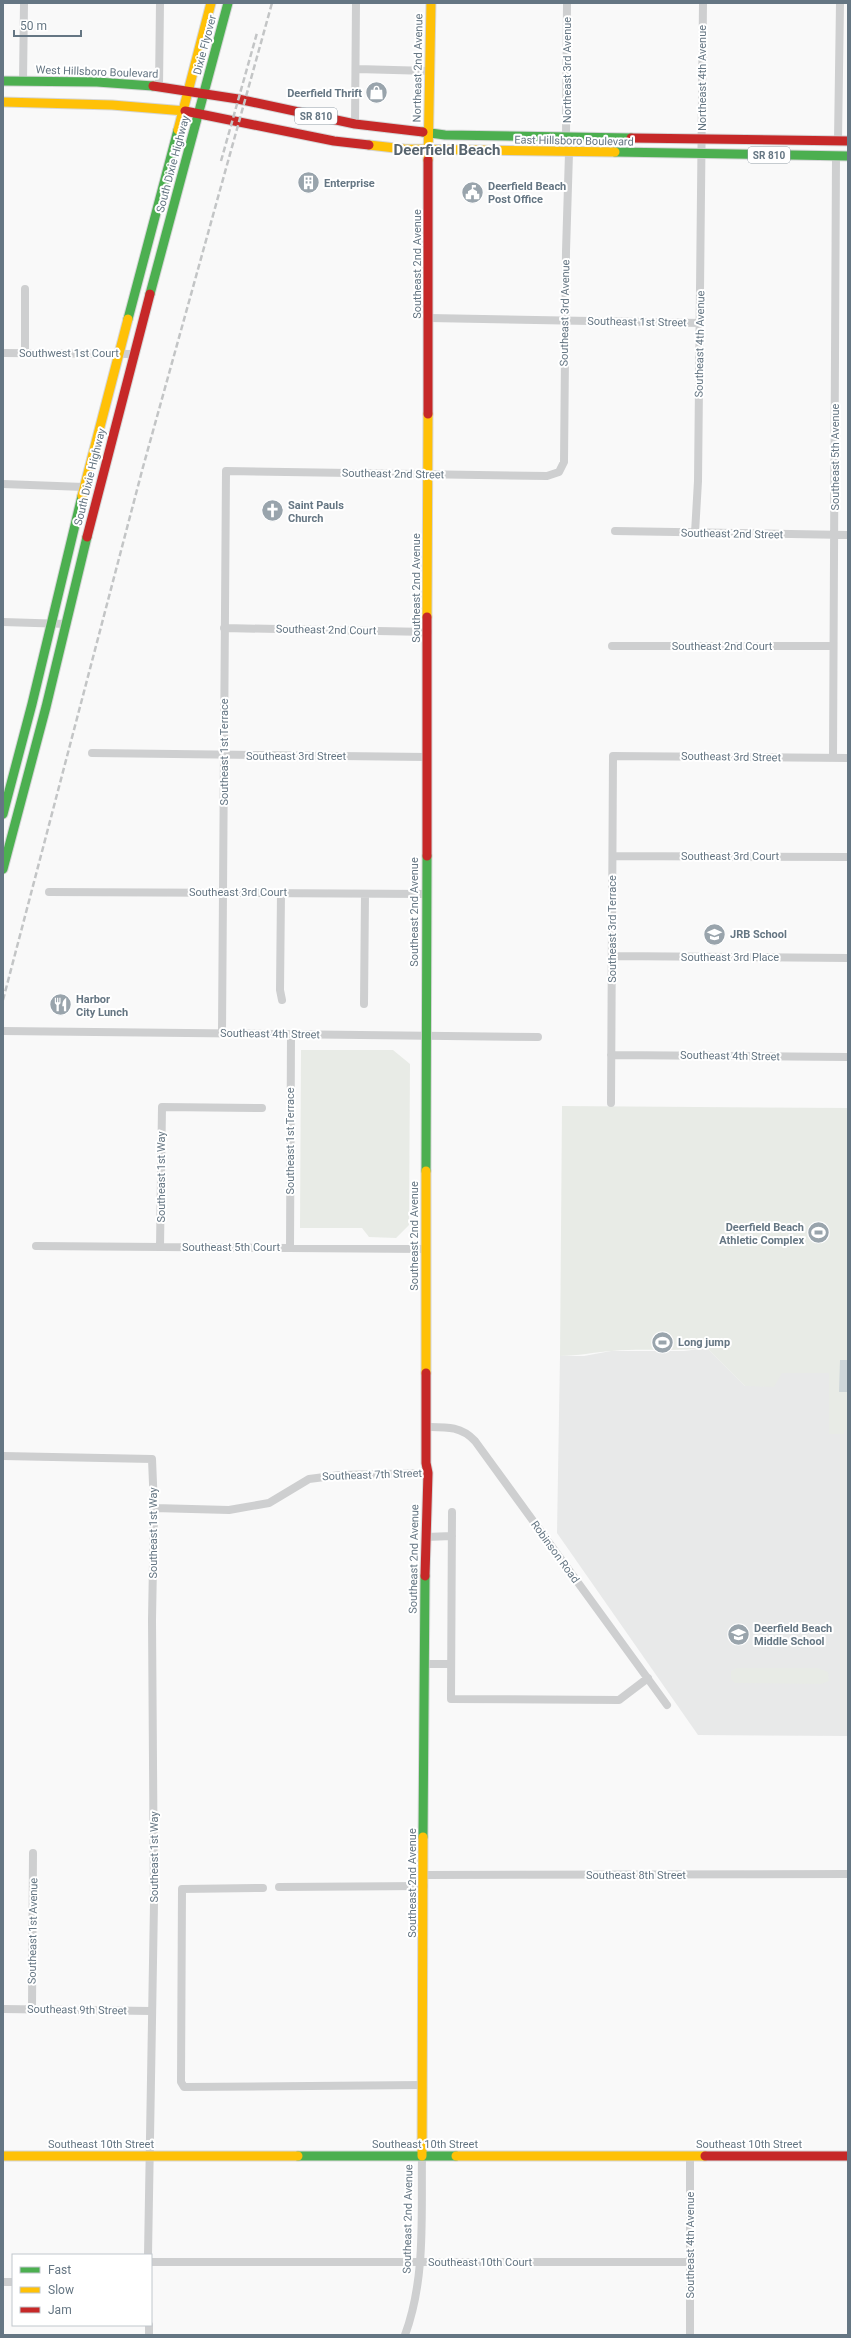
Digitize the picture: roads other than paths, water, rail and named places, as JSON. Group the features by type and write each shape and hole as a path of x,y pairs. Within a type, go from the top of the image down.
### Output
{"main road":[{"name":"Dixie Flyover","path":"190,90 211,3"},
{"name":"Dixie Flyover","path":"205,93 228,3"},
{"name":"Northeast 2nd Avenue","path":"429,134 431,3"},
{"name":"West Hillsboro Boulevard","path":"3,81 97,82 159,86 190,90"},
{"name":"East Hillsboro Boulevard","path":"190,90 355,124 429,134 848,140"},
{"name":"South Dixie Highway","path":"3,814 52,622 84,487 190,90"},
{"name":"South Dixie Highway","path":"3,869 66,624 99,485 205,93"},
{"name":"SR 810","path":"3,102 143,106 184,111"},
{"name":"East Hillsboro Boulevard","path":"184,111 334,141 385,148 429,151 848,156"},
{"name":"Southeast 2nd Avenue","path":"422,2156 424,1664 428,1473 426,1427 426,894 429,134"},
{"name":"Southeast 10th Street","path":"3,2156 848,2156"}],"street":[{"path":"23,81 24,3"},
{"path":"159,86 160,3"},
{"path":"355,124 357,69 356,3"},
{"name":"Northeast 3rd Avenue","path":"566,137 567,3"},
{"name":"Northeast 4th Avenue","path":"701,154 703,3"},
{"path":"838,140 840,3"},
{"path":"357,69 430,71"},
{"name":"Southeast 3rd Avenue","path":"559,472 564,462 564,321 569,153"},
{"name":"Southeast 4th Avenue","path":"695,533 698,481 701,154"},
{"name":"Southeast 5th Avenue","path":"833,758 836,156"},
{"path":"25,289 25,353"},
{"name":"Southeast 1st Street","path":"429,318 700,323"},
{"name":"Southwest 1st Court","path":"3,353 134,354"},
{"name":"Southeast 2nd Street","path":"226,471 547,476 559,472"},
{"name":"Southeast 1st Terrace","path":"222,1033 226,471"},
{"path":"3,484 84,487"},
{"name":"Southeast 2nd Street","path":"615,531 848,535"},
{"path":"3,622 52,622 66,624"},
{"name":"Southeast 2nd Court","path":"224,628 428,632"},
{"name":"Southeast 2nd Court","path":"612,646 833,646"},
{"name":"Southeast 3rd Street","path":"92,753 427,757"},
{"name":"Southeast 3rd Street","path":"613,756 848,758"},
{"name":"Southeast 3rd Terrace","path":"611,1103 613,756"},
{"name":"Southeast 3rd Court","path":"613,856 848,857"},
{"name":"Southeast 3rd Court","path":"50,892 426,894"},
{"path":"281,893 280,990 282,1000"},
{"path":"364,894 364,1004"},
{"name":"Southeast 3rd Place","path":"612,956 848,958"},
{"name":"Southeast 4th Street","path":"3,1031 538,1037"},
{"name":"Southeast 1st Terrace","path":"290,1248 291,1034"},
{"name":"Southeast 4th Street","path":"611,1055 848,1057"},
{"name":"Southeast 1st Way","path":"160,1247 162,1106 262,1108"},
{"name":"Southeast 5th Court","path":"36,1246 426,1249"},
{"name":"Robinson Road","path":"426,1427 444,1427 466,1432 475,1441 667,1705"},
{"name":"Southeast 1st Way","path":"3,1456 152,1459 154,1508 152,1620 154,1903 148,2254"},
{"name":"Southeast 7th Street","path":"154,1508 230,1510 269,1502 309,1479 340,1475 428,1473"},
{"path":"452,1512 451,1699 619,1700 648,1678"},
{"path":"426,1537 452,1536"},
{"path":"424,1664 451,1664"},
{"name":"Southeast 1st Avenue","path":"32,2009 34,1853"},
{"name":"Southeast 8th Street","path":"424,1875 848,1874"},
{"path":"279,1887 424,1886"},
{"path":"263,1888 182,1889 180,2013 182,2082 184,2087 422,2085"},
{"name":"Southeast 9th Street","path":"3,2009 151,2011"},
{"name":"Southeast 2nd Avenue","path":"405,2335 418,2292 422,2156"},
{"name":"Southeast 4th Avenue","path":"690,2156 690,2335"},
{"name":"Southeast 10th Court","path":"152,2262 689,2262"}],"railway":[{"path":"3,1000 143,467 272,3"},
{"path":"221,161 257,33"}],"place":[{"name":"Deerfield Thrift","path":"377,93"},
{"name":"Enterprise","path":"309,183"},
{"name":"Deerfield Beach Post Office","path":"473,192"},
{"name":"Saint Pauls Church","path":"272,511"},
{"name":"JRB School","path":"714,934"},
{"name":"Harbor City Lunch","path":"60,1005"},
{"name":"Deerfield Beach Athletic Complex","path":"819,1233"},
{"name":"Long jump","path":"663,1342"},
{"name":"Deerfield Beach Middle School","path":"738,1634"}],"district":[{"name":"Deerfield Beach","path":"447,150"}]}
